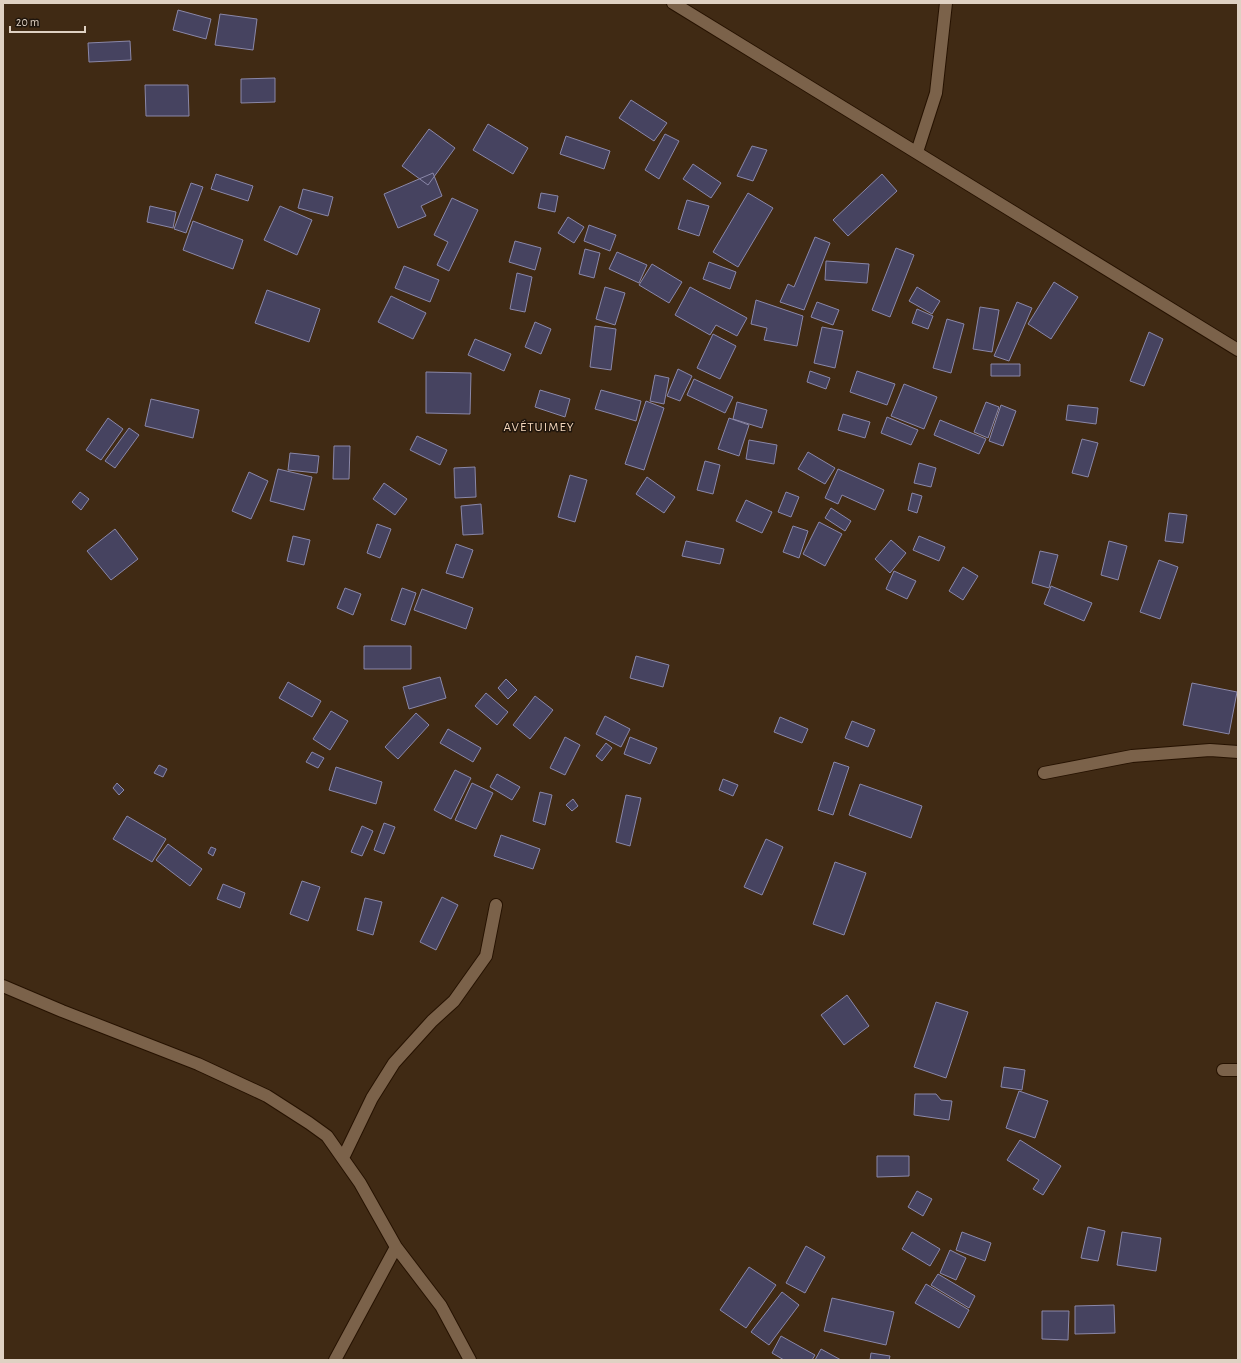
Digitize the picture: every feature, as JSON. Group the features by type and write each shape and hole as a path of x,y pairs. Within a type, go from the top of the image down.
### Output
{"street":[{"path":"674,3 1238,350"},
{"path":"917,152 936,93 946,3"},
{"path":"1044,773 1132,756 1210,750 1238,752"},
{"path":"343,1158 372,1098 394,1063 432,1021 454,1001 486,956 496,905"},
{"path":"3,986 62,1011 198,1064 267,1096 327,1136 360,1183 396,1247 441,1306 470,1360"},
{"path":"1223,1070 1238,1070"},
{"path":"335,1360 396,1247"}],"building":[{"path":"178,10 211,19 206,39 173,30"},
{"path":"220,14 257,19 253,50 215,45"},
{"path":"130,41 131,60 89,62 88,43"},
{"path":"275,78 275,102 241,103 241,79"},
{"path":"145,85 188,85 189,116 146,116"},
{"path":"631,100 667,123 654,141 619,118"},
{"path":"488,124 528,148 513,174 473,150"},
{"path":"429,129 455,148 428,185 402,166"},
{"path":"665,134 679,141 659,179 645,170"},
{"path":"566,136 610,151 604,169 560,154"},
{"path":"752,146 767,150 753,181 737,176"},
{"path":"693,164 721,183 711,198 683,179"},
{"path":"433,173 442,196 421,206 426,216 398,228 384,194"},
{"path":"216,174 253,186 248,201 211,189"},
{"path":"882,174 897,191 848,236 833,220"},
{"path":"191,183 203,187 186,233 174,229"},
{"path":"303,189 333,197 328,216 298,208"},
{"path":"541,193 558,196 555,212 538,208"},
{"path":"748,193 773,208 738,267 713,252"},
{"path":"452,198 478,210 449,271 437,265 448,242 434,235"},
{"path":"687,200 709,206 699,236 678,229"},
{"path":"150,206 176,212 173,228 147,222"},
{"path":"280,206 312,220 297,255 264,240"},
{"path":"568,217 584,227 574,243 558,233"},
{"path":"193,221 243,240 233,269 183,250"},
{"path":"589,225 616,235 610,251 584,241"},
{"path":"815,237 830,243 804,310 780,302 788,284 794,287"},
{"path":"515,241 541,248 535,270 509,262"},
{"path":"896,248 914,255 890,317 872,310"},
{"path":"585,249 600,253 594,278 579,274"},
{"path":"617,252 647,265 639,283 609,269"},
{"path":"826,261 869,264 867,283 825,280"},
{"path":"709,262 736,272 730,289 703,279"},
{"path":"652,264 682,282 669,303 639,285"},
{"path":"404,266 439,280 430,302 395,288"},
{"path":"517,273 532,277 525,312 510,309"},
{"path":"1054,282 1078,297 1051,339 1028,324"},
{"path":"605,287 625,293 615,325 596,319"},
{"path":"690,287 747,318 737,336 716,325 710,335 675,315"},
{"path":"917,287 940,301 932,314 909,301"},
{"path":"267,290 320,309 309,342 255,323"},
{"path":"391,296 426,313 413,339 378,322"},
{"path":"756,300 803,316 797,346 764,340 767,328 751,324"},
{"path":"817,302 839,310 833,325 811,317"},
{"path":"1017,302 1032,308 1009,361 994,356"},
{"path":"980,307 999,310 992,352 973,349"},
{"path":"917,309 933,316 928,329 912,323"},
{"path":"947,319 964,324 951,373 933,368"},
{"path":"535,322 551,329 541,354 525,347"},
{"path":"595,326 616,329 611,370 590,367"},
{"path":"822,327 843,331 835,368 814,363"},
{"path":"1149,332 1163,339 1144,386 1130,381"},
{"path":"713,334 736,346 720,379 697,368"},
{"path":"475,339 511,354 504,371 468,355"},
{"path":"991,364 1020,364 1020,376 991,376"},
{"path":"678,369 692,376 680,401 667,396"},
{"path":"810,371 830,378 826,389 807,382"},
{"path":"857,371 895,384 887,405 850,392"},
{"path":"426,372 471,373 470,414 426,413"},
{"path":"655,375 669,378 664,404 650,401"},
{"path":"694,379 733,397 725,413 687,395"},
{"path":"904,384 937,397 924,429 891,416"},
{"path":"540,390 570,399 565,417 535,407"},
{"path":"601,390 641,401 636,421 595,409"},
{"path":"151,399 199,410 193,438 145,426"},
{"path":"646,401 664,408 644,470 625,464"},
{"path":"737,402 767,410 762,428 733,419"},
{"path":"986,402 999,407 988,438 974,432"},
{"path":"1001,405 1016,411 1003,446 989,441"},
{"path":"1068,405 1098,408 1096,424 1066,420"},
{"path":"843,414 870,422 865,438 838,430"},
{"path":"887,417 918,430 911,445 881,433"},
{"path":"108,418 123,429 101,460 86,450"},
{"path":"729,418 749,425 739,456 718,449"},
{"path":"940,420 986,439 979,454 934,435"},
{"path":"129,428 139,435 115,468 105,461"},
{"path":"417,436 447,450 440,465 410,450"},
{"path":"1082,439 1098,443 1088,477 1072,473"},
{"path":"749,440 777,445 774,464 746,459"},
{"path":"334,446 350,446 349,479 333,479"},
{"path":"808,452 835,468 825,484 798,469"},
{"path":"290,453 319,456 317,473 288,470"},
{"path":"705,461 720,465 713,494 697,490"},
{"path":"919,463 936,468 931,487 914,483"},
{"path":"475,467 476,497 455,498 454,468"},
{"path":"278,469 312,477 304,510 270,501"},
{"path":"838,469 884,490 875,510 842,495 838,504 825,498"},
{"path":"249,472 268,481 251,519 232,511"},
{"path":"570,475 587,480 575,522 558,517"},
{"path":"647,477 675,497 664,513 636,494"},
{"path":"384,483 407,499 395,515 373,499"},
{"path":"80,492 89,499 81,510 72,502"},
{"path":"786,492 799,497 791,517 778,512"},
{"path":"912,493 922,496 917,513 908,510"},
{"path":"746,500 772,512 762,533 736,521"},
{"path":"481,504 483,534 463,535 461,506"},
{"path":"831,508 851,521 845,531 825,518"},
{"path":"1169,513 1187,515 1183,543 1165,541"},
{"path":"819,522 842,534 825,566 803,554"},
{"path":"377,524 391,529 380,558 367,553"},
{"path":"793,526 808,531 799,558 783,552"},
{"path":"115,529 138,559 111,580 87,551"},
{"path":"293,536 310,540 304,565 287,561"},
{"path":"919,536 945,547 939,561 913,550"},
{"path":"891,540 906,553 890,573 875,559"},
{"path":"686,541 724,549 720,564 682,556"},
{"path":"1109,541 1127,546 1118,580 1101,575"},
{"path":"456,544 473,550 463,578 446,573"},
{"path":"1040,551 1058,555 1049,588 1032,583"},
{"path":"1159,560 1178,567 1160,619 1140,612"},
{"path":"963,567 978,576 963,600 949,591"},
{"path":"894,571 916,581 907,599 886,589"},
{"path":"1051,586 1092,603 1084,621 1044,604"},
{"path":"345,588 361,594 353,615 337,608"},
{"path":"402,588 416,593 405,625 391,620"},
{"path":"422,589 473,608 466,629 414,610"},
{"path":"364,646 411,646 411,669 364,669"},
{"path":"636,656 669,665 663,687 630,678"},
{"path":"440,677 446,698 409,709 403,687"},
{"path":"506,679 517,690 508,699 498,688"},
{"path":"288,682 321,701 312,717 279,698"},
{"path":"1192,683 1237,692 1229,734 1183,725"},
{"path":"486,693 508,712 497,725 475,706"},
{"path":"535,696 553,710 530,739 513,725"},
{"path":"331,711 348,721 330,750 313,739"},
{"path":"416,713 429,725 398,759 385,747"},
{"path":"605,716 630,729 621,747 596,734"},
{"path":"780,717 808,729 802,743 774,732"},
{"path":"852,721 875,730 868,747 845,738"},
{"path":"448,729 481,748 473,762 440,743"},
{"path":"565,737 580,745 565,775 550,768"},
{"path":"630,737 657,748 650,764 624,754"},
{"path":"606,743 612,748 602,761 596,756"},
{"path":"312,752 324,758 318,768 306,762"},
{"path":"834,762 849,767 833,815 818,810"},
{"path":"159,765 167,769 163,777 154,773"},
{"path":"336,767 382,782 376,804 329,790"},
{"path":"455,770 471,778 451,819 434,810"},
{"path":"497,774 520,787 512,800 490,787"},
{"path":"723,779 738,785 733,796 719,790"},
{"path":"117,783 124,790 119,795 113,788"},
{"path":"472,783 493,793 476,829 455,820"},
{"path":"860,784 922,806 911,838 849,815"},
{"path":"540,792 552,795 545,825 533,821"},
{"path":"626,795 641,798 630,846 616,842"},
{"path":"573,799 578,806 572,811 566,805"},
{"path":"127,816 166,839 152,862 113,839"},
{"path":"384,823 395,827 384,854 374,850"},
{"path":"362,826 373,831 362,856 351,852"},
{"path":"501,835 540,849 533,869 494,856"},
{"path":"766,839 783,847 762,895 744,887"},
{"path":"168,844 202,869 190,886 156,860"},
{"path":"211,847 216,849 213,856 208,853"},
{"path":"835,862 866,873 844,935 813,924"},
{"path":"302,881 320,887 308,921 290,914"},
{"path":"223,884 245,893 240,908 217,899"},
{"path":"442,897 458,905 436,950 420,942"},
{"path":"365,898 382,902 373,935 357,930"},
{"path":"847,995 869,1026 844,1045 821,1015"},
{"path":"936,1002 968,1012 946,1078 914,1067"},
{"path":"1004,1067 1025,1070 1022,1090 1001,1087"},
{"path":"1019,1091 1048,1101 1035,1138 1006,1128"},
{"path":"915,1094 936,1094 941,1100 952,1101 949,1120 914,1115"},
{"path":"1020,1140 1061,1166 1043,1195 1033,1189 1039,1180 1007,1160"},
{"path":"877,1156 909,1156 909,1176 877,1177"},
{"path":"917,1191 932,1199 923,1216 908,1207"},
{"path":"1088,1227 1105,1231 1098,1261 1081,1258"},
{"path":"912,1232 940,1249 930,1266 902,1249"},
{"path":"962,1232 991,1243 985,1261 956,1250"},
{"path":"1122,1232 1161,1238 1156,1271 1117,1265"},
{"path":"806,1246 825,1257 805,1293 786,1283"},
{"path":"950,1250 966,1258 956,1280 940,1273"},
{"path":"749,1267 776,1285 746,1328 720,1310"},
{"path":"938,1274 975,1296 969,1308 931,1285"},
{"path":"926,1284 969,1310 959,1328 915,1303"},
{"path":"782,1292 799,1305 769,1345 751,1332"},
{"path":"832,1298 894,1312 886,1345 824,1331"},
{"path":"1114,1305 1115,1333 1075,1334 1075,1306"},
{"path":"1042,1311 1069,1311 1068,1340 1042,1339"},
{"path":"781,1336 815,1355 812,1360 784,1360 772,1353"},
{"path":"821,1349 841,1360 815,1360"},
{"path":"871,1353 890,1356 889,1360 870,1360"}],"district":[{"name":"AVÉTUIMEY","path":"539,427"}]}
